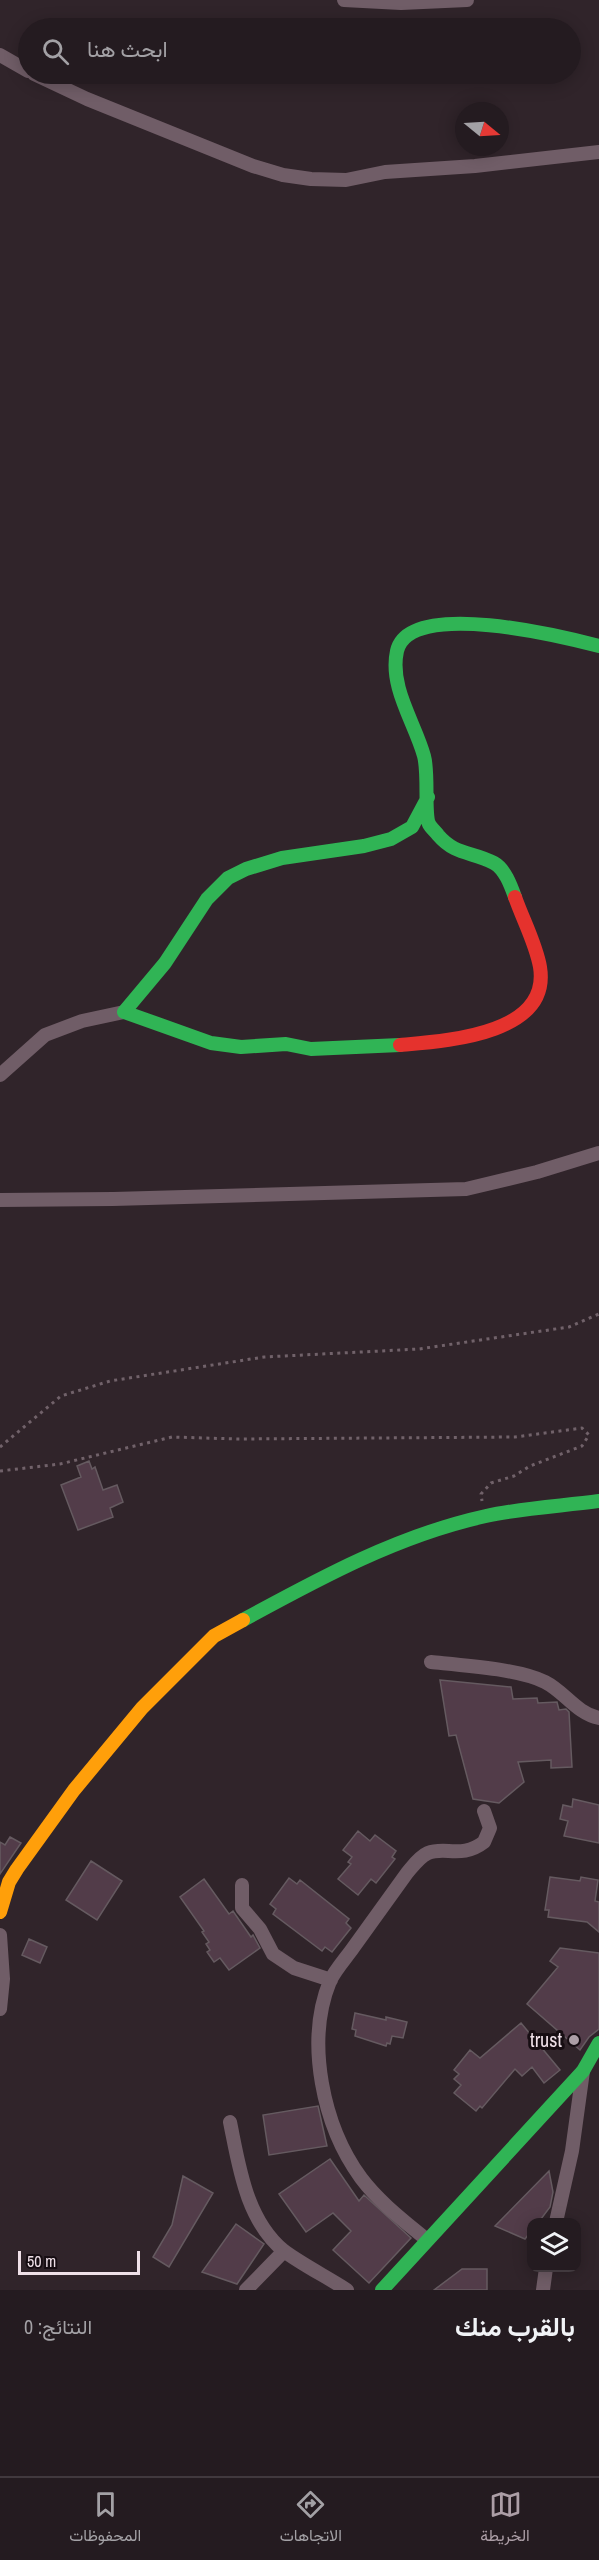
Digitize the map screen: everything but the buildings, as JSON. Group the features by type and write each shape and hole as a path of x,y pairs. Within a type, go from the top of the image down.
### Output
{"street":[{"path":"344,0 401,3 467,0"},
{"path":"0,55 18,65"},
{"path":"55,84 253,166 283,175 311,179 346,180 385,172 475,166 599,152"},
{"path":"0,1075 45,1035 82,1021 124,1012 189,1036 225,1046 286,1044 311,1049 370,1048 455,1040 499,1028 514,1020 529,1007 539,988 540,968 510,882 496,864 449,847 429,824 429,783 424,756 396,673 397,652 401,642 412,633 428,627 458,623 546,633 599,646"},
{"path":"124,1012 164,963 204,903 227,878 284,857 374,843 404,833 418,820 428,797"},
{"path":"0,1200 466,1189 537,1172 599,1153"},
{"path":"0,1912 9,1882 74,1790 142,1708 214,1636 307,1585 398,1542 486,1516 599,1501"},
{"path":"431,1662 478,1667 543,1681 555,1688 576,1707 599,1718"},
{"path":"428,2240 374,2193 344,2151 335,2129 322,2077 317,2045 318,2026 331,1980 418,1860 431,1852 465,1851 484,1842 490,1828 484,1812"},
{"path":"242,1885 242,1908 260,1929 273,1954 294,1968 331,1980"},
{"path":"0,1935 3,1979 0,2009"},
{"path":"557,2218 590,2064 599,2043"},
{"path":"384,2289 590,2064"},
{"path":"230,2122 242,2179 250,2202 266,2229 284,2251 347,2290"},
{"path":"246,2290 284,2251"},
{"path":"543,2290 545,2272"}],"path":[{"path":"0,1447 61,1396 110,1381 264,1357 419,1349 569,1327 599,1314"},
{"path":"0,1471 60,1464 172,1437 237,1439 503,1438 582,1428 589,1434 582,1446 530,1466 514,1476 491,1483 481,1494 486,1516"}],"traffic: fast":[{"path":"515,897 507,878 498,866 486,859 451,847 429,824 424,756 400,691 395,664 397,651 408,635 429,627 457,624 489,625 523,630 599,646"},
{"path":"400,1045 311,1049 286,1044 241,1047 211,1043 124,1012 165,963 207,899 228,878 246,869 282,858 364,846 391,839 412,827 428,797"},
{"path":"243,1620 361,1559 422,1534 500,1513 599,1501"},
{"path":"382,2290 583,2071 599,2043"}],"traffic: slow":[{"path":"0,1912 9,1882 17,1869 74,1790 142,1708 214,1636 243,1620"}],"traffic: jam":[{"path":"400,1045 442,1041 491,1030 512,1021 529,1007 539,990 540,967 515,897"}],"place":[{"name":"trust","path":"574,2040"}]}
